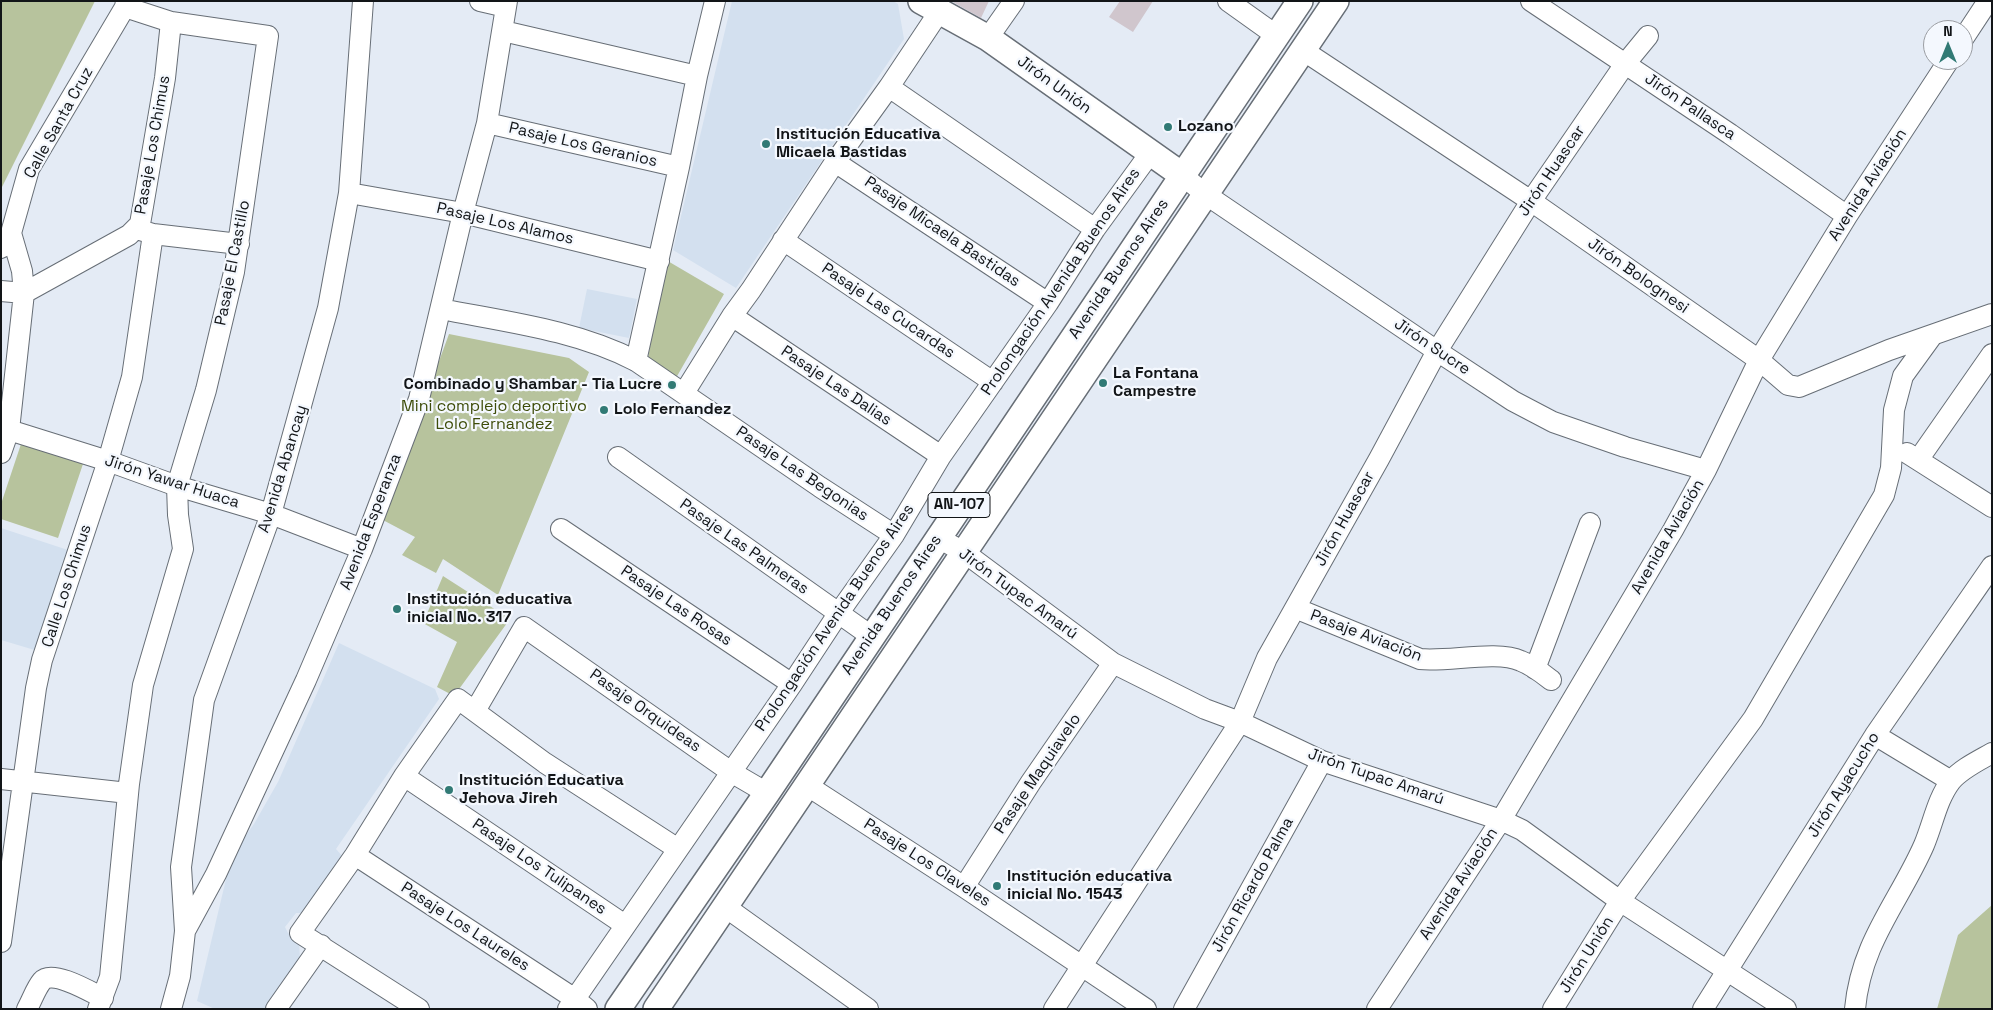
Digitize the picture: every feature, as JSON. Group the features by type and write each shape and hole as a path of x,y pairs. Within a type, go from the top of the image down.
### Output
{"main road":[{"name":"Avenida Buenos Aires","path":"618,1009 767,793 937,537 1300,1"},
{"name":"Avenida Buenos Aires","path":"656,1009 1336,1"},
{"name":"Jirón Unión","path":"930,6 988,38 1182,175"}],"street":[{"name":"Avenida Abancay","path":"185,931 181,867 204,700 271,514 328,308 349,193 363,1"},
{"path":"480,1 506,4"},
{"path":"636,361 659,261 697,76 715,1"},
{"path":"988,38 1014,1"},
{"path":"1228,1 1277,36"},
{"name":"Jirón Pallasca","path":"1531,1 1730,134 1848,216"},
{"path":"1973,24 1988,1"},
{"path":"126,4 171,22"},
{"name":"Calle Santa Cruz","path":"6,241 29,169 126,4"},
{"name":"Avenida Esperanza","path":"185,931 216,874 306,680 362,549 419,399 442,309 463,213 487,123 506,4"},
{"path":"684,393 732,316 835,162 889,87 930,6"},
{"name":"Pasaje El Castillo","path":"101,1003 110,977 128,793 143,685 183,549 178,515 177,486 206,390 239,244 268,36 171,22"},
{"name":"Pasaje Los Chimus","path":"24,293 144,231 140,224 165,78 171,22"},
{"path":"503,31 697,76"},
{"name":"Jirón Huascar","path":"1054,1009 1240,722 1267,658 1379,459 1437,351 1531,201 1625,64 1648,36"},
{"name":"Jirón Bolognesi","path":"1304,51 1531,201 1759,360 1788,385 1799,387 1889,350 1992,314"},
{"name":"Avenida Aviación","path":"1377,1009 1501,820 1673,530 1706,470 1759,360 1848,216 1943,70"},
{"path":"889,87 1095,229"},
{"name":"Pasaje Los Geranios","path":"487,123 679,167"},
{"name":"Prolongación Avenida Buenos Aires","path":"577,1005 625,925 894,535 941,456 1048,303 1095,229 1151,152"},
{"name":"Pasaje Micaela Bastidas","path":"835,162 1048,303"},
{"name":"Jirón Sucre","path":"1182,175 1205,194 1513,401 1553,422 1625,447 1706,470"},
{"name":"Pasaje Los Alamos","path":"349,193 463,213 659,261"},
{"path":"144,231 239,244"},
{"name":"Calle Los Chimus","path":"1,942 42,660 108,461 132,377 144,231"},
{"name":"Pasaje Las Cucardas","path":"783,240 993,382"},
{"path":"1,453 9,430 24,293 22,271 6,241"},
{"path":"1,291 24,293"},
{"name":"Pasaje Las Begonias","path":"442,309 566,334 612,349 636,361 820,487 894,535"},
{"name":"Pasaje Las Dalias","path":"732,316 941,456"},
{"name":"Jirón Unión","path":"1553,1009 1620,901 1753,719 1884,496 1891,468 1894,410 1903,376 1932,336"},
{"path":"1918,460 1992,354"},
{"name":"Jirón Yawar Huaca","path":"9,430 108,461 177,486 271,514 362,549"},
{"path":"1893,444 1992,507"},
{"name":"Pasaje Las Palmeras","path":"618,457 871,636"},
{"name":"Pasaje Aviación","path":"1295,608 1420,659 1436,661 1494,657 1520,660 1543,674 1590,524"},
{"name":"Pasaje Las Rosas","path":"561,529 792,684"},
{"name":"Jirón Tupac Amarú","path":"937,537 965,553 1114,663 1205,709 1240,722 1322,761 1501,820 1522,830 1620,901 1786,1009"},
{"name":"Jirón Ayacucho","path":"1703,1009 1875,736 1992,566"},
{"name":"Pasaje Orquideas","path":"475,711 524,627 731,772 767,793"},
{"name":"Pasaje Maquiavelo","path":"964,887 1031,782 1114,663"},
{"path":"420,1009 300,933 355,855 404,776 458,699 545,763 678,849"},
{"path":"1875,736 1951,781"},
{"path":"1855,1009 1857,987 1872,942 1924,845 1940,800 1951,781 1962,771 1992,754"},
{"name":"Jirón Ricardo Palma","path":"1184,1009 1322,761"},
{"name":"Pasaje Los Tulipanes","path":"404,776 625,925"},
{"path":"1,779 128,793"},
{"name":"Pasaje Los Claveles","path":"808,786 964,887 1146,1009"},
{"name":"Pasaje Los Laureles","path":"355,855 577,1005"},
{"path":"724,906 868,1009"},
{"path":"171,1009 180,976 185,931"},
{"path":"276,1009 320,945"},
{"path":"27,1009 42,981 47,977 56,977 101,1003"}],"shaded area":[{"name":"Institución Educativa Micaela Bastidas","path":"732,1 893,1 898,4 904,39 736,288 673,250"},
{"path":"587,289 637,299 629,338 579,328"},
{"path":"1,528 68,550 38,651 1,640"},
{"path":"339,643 435,689 439,699 336,849 343,857 303,913 296,913 285,927 288,933 299,941 300,959 265,1009 215,1009 197,1001 232,854 254,824 278,782"}],"green space":[{"path":"1,1 95,1 1,189"},
{"path":"666,260 724,294 672,385 647,363"},
{"name":"Mini complejo deportivo Lolo Fernandez","path":"449,334 569,358 589,372 498,595 443,559 436,573 402,555 415,537 381,519"},
{"path":"22,441 84,461 58,538 1,519 1,504"},
{"path":"443,576 510,619 454,696 437,687 457,642 423,623"},
{"path":"1992,905 1992,1009 1937,1009 1958,935"}],"building":[{"path":"951,1 989,1 981,18"},
{"path":"1120,1 1153,1 1133,32 1109,17"}],"place":[{"name":"Lozano","path":"1168,127"},
{"name":"Institución Educativa Micaela Bastidas","path":"766,144"},
{"name":"La Fontana Campestre","path":"1103,383"},
{"name":"Combinado y Shambar - Tia Lucre","path":"672,385"},
{"name":"Lolo Fernandez","path":"604,410"},
{"name":"Institución educativa inicial No. 317","path":"397,609"},
{"name":"Institución Educativa Jehova Jireh","path":"449,790"},
{"name":"Institución educativa inicial No. 1543","path":"997,886"}]}
